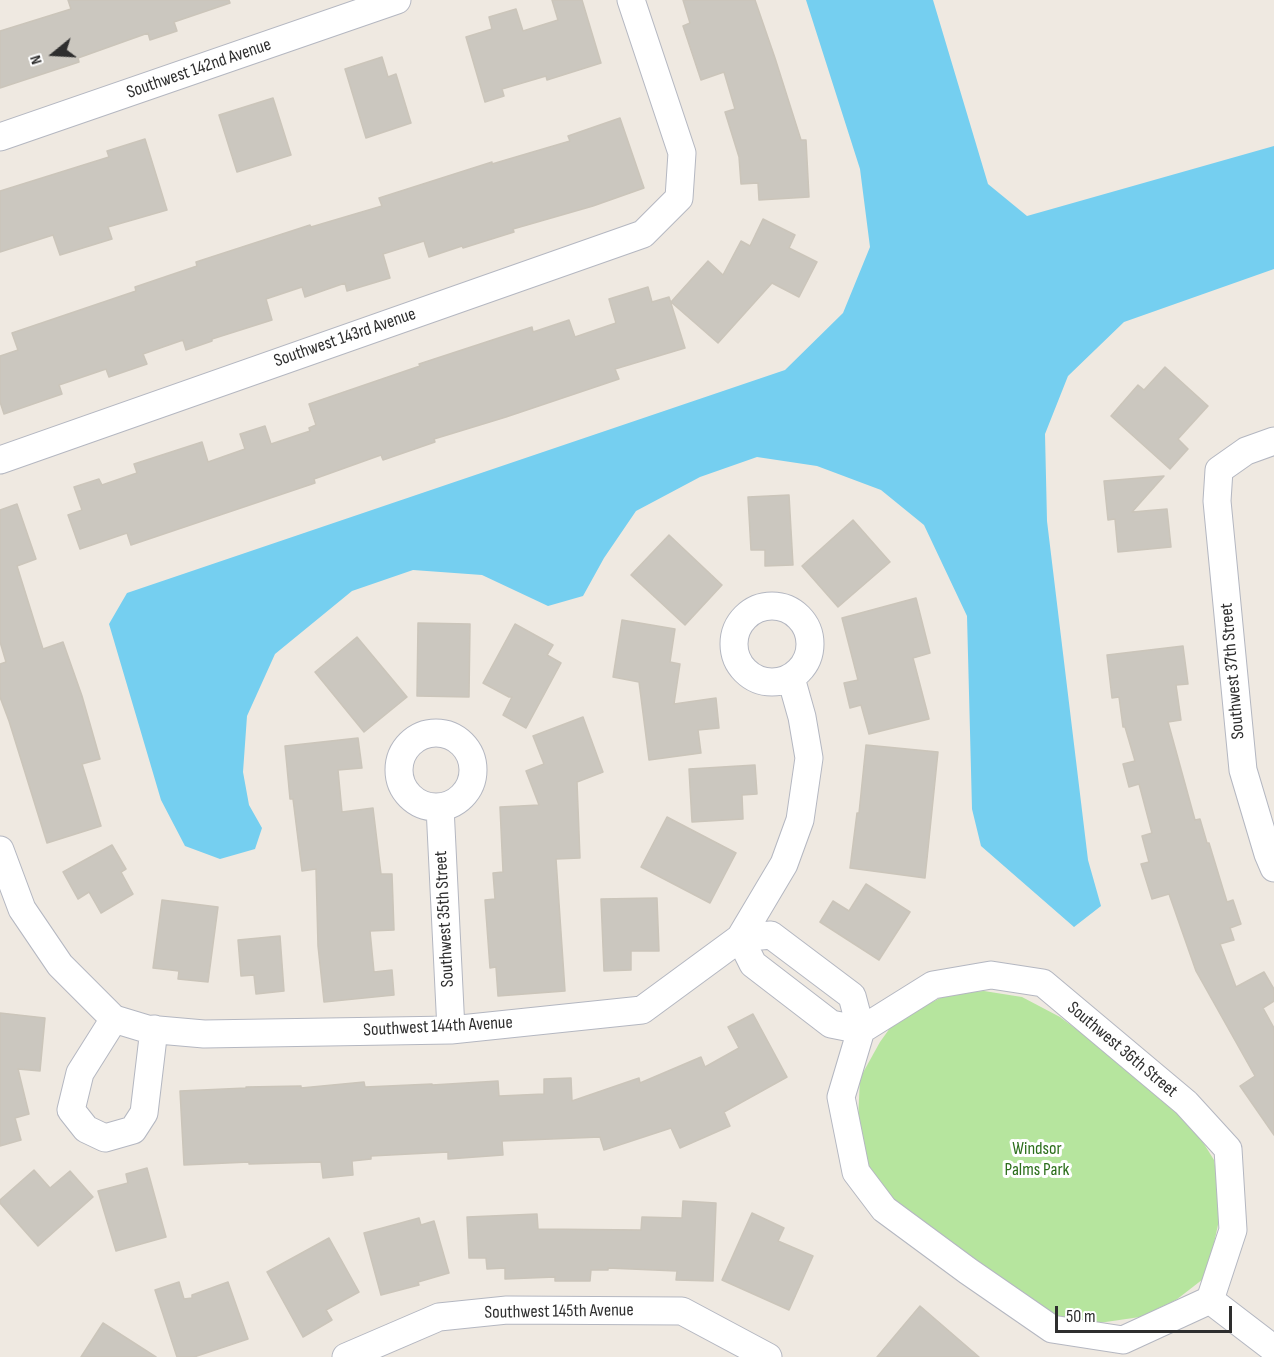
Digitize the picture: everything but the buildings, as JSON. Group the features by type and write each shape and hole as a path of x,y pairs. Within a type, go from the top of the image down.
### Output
{"street":[{"name":"Southwest 142nd Avenue","path":"0,137 397,0"},
{"name":"Southwest 143rd Avenue","path":"0,460 643,234 679,198 682,153 631,0"},
{"name":"Southwest 37th Street","path":"1274,441 1246,451 1219,470 1217,501 1243,770 1274,868"},
{"path":"791,678 802,717 809,758 800,820 784,864 740,938 753,964 831,1024 861,1030 841,1097 856,1172 884,1209 1052,1329 1123,1340 1210,1300 1274,1349"},
{"name":"Southwest 35th Street","path":"440,807 451,1030"},
{"path":"0,850 22,909 60,965 114,1019 80,1073 71,1110 86,1129 105,1138 133,1130 144,1113 154,1029"},
{"name":"Southwest 144th Avenue","path":"114,1019 147,1029 204,1034 451,1030 642,1010 740,938"},
{"name":"Southwest 36th Street","path":"861,1030 933,985 991,975 1043,983 1186,1103 1228,1149 1233,1230 1210,1300"},
{"name":"Southwest 145th Avenue","path":"346,1357 440,1317 507,1310 682,1311 761,1355"}],"green space":[{"name":"Windsor Palms Park","path":"984,991 1022,997 1060,1017 1127,1067 1196,1131 1214,1160 1222,1206 1207,1276 1176,1300 1140,1317 1078,1326 1038,1311 928,1232 878,1184 857,1141 860,1078 895,1021 950,993"}],"water":[{"path":"806,0 933,0 988,184 1027,216 1274,146 1274,269 1124,322 1068,376 1045,434 1047,521 1088,860 1101,906 1074,927 981,846 972,809 967,616 924,525 881,490 817,466 757,457 700,477 636,511 604,558 583,596 548,606 482,575 413,570 352,591 275,654 247,716 243,772 249,805 262,828 255,849 220,859 185,846 161,800 109,624 127,593 785,370 843,313 870,247 860,169"}]}
